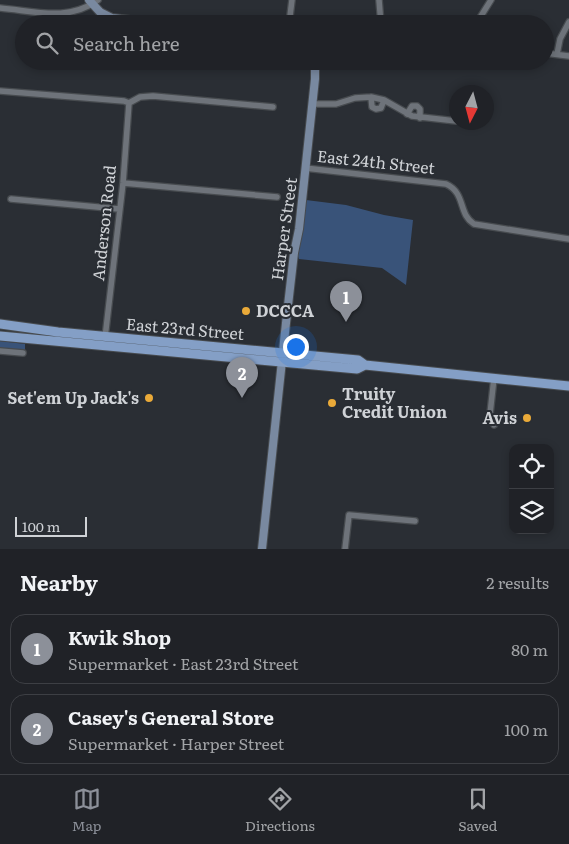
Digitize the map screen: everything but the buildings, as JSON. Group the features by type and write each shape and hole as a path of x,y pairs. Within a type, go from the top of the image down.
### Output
{"main road":[{"name":"East 23rd Street","path":"0,324 105,341"},
{"name":"East 23rd Street","path":"0,336 105,341 282,357 358,360 366,365 569,386"}],"street":[{"path":"290,15 292,0"},
{"path":"379,0 380,15"},
{"path":"482,15 491,0"},
{"path":"0,8 60,14 79,11 93,1 100,12 106,15"},
{"path":"557,54 560,39 569,22"},
{"path":"554,54 569,56"},
{"name":"Harper Street","path":"262,549 315,70"},
{"path":"0,91 130,103 140,97 152,96 273,107"},
{"path":"312,104 336,104 355,98 371,97 384,100 407,114 420,118 449,120"},
{"path":"371,97 372,107 376,109 380,108 384,100"},
{"name":"Anderson Road","path":"105,341 130,103"},
{"path":"407,114 412,106 417,106 420,109 420,118"},
{"name":"East 24th Street","path":"305,168 446,184 458,193 465,214 469,221 474,224 569,239"},
{"path":"123,183 277,197"},
{"path":"11,199 120,209"},
{"path":"0,351 23,353"},
{"path":"494,378 490,414 494,425"},
{"path":"345,549 349,515 415,522"}],"shaded area":[{"path":"306,200 346,205 413,220 406,285 382,268 299,259 297,254 302,235"},
{"path":"0,341 25,344 25,350 0,348"}],"place":[{"name":"DCCCA","path":"246,311"},
{"name":"Kwik Shop","path":"346,322"},
{"name":"Set'em Up Jack's","path":"149,398"},
{"name":"Casey's General Store","path":"242,398"},
{"name":"Truity Credit Union","path":"332,403"},
{"name":"Avis","path":"527,418"}]}
